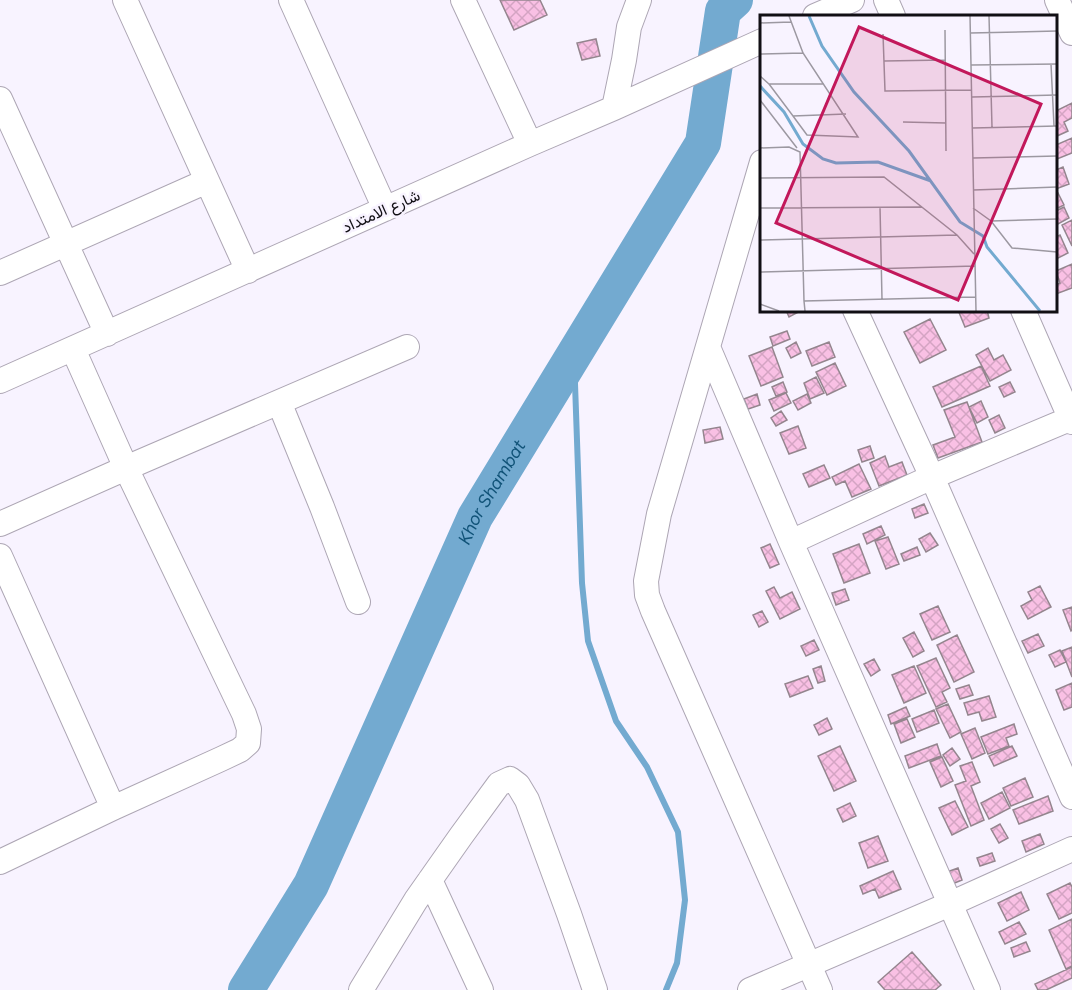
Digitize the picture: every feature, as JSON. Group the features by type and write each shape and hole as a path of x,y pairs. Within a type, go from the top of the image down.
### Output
{"street":[{"path":"125,0 248,271"},
{"path":"291,0 385,209"},
{"path":"463,0 530,144"},
{"path":"624,103 624,60 629,27 639,0"},
{"path":"822,15 852,0"},
{"path":"886,0 893,15"},
{"path":"1057,0 1072,33"},
{"name":"شارع الامتداد","path":"0,381 760,42"},
{"path":"0,99 107,334"},
{"path":"760,169 659,514 648,567 647,595 820,990"},
{"path":"0,273 207,181"},
{"path":"856,312 932,477 1072,797"},
{"path":"791,542 932,477 1071,419 1024,312"},
{"path":"0,524 407,347"},
{"path":"708,347 988,990"},
{"path":"0,862 240,750 249,743 249,729 244,714 126,468 73,349"},
{"path":"279,402 358,602"},
{"path":"0,556 113,808"},
{"path":"361,990 430,880 499,784 510,778 518,785 527,801 595,990"},
{"path":"750,990 1072,849"},
{"path":"430,880 481,990"}],"building":[{"path":"500,0 540,0 547,15 514,30"},
{"path":"596,39 600,56 582,60 577,43"},
{"path":"1072,103 1072,118 1064,122 1068,131 1057,136 1057,110"},
{"path":"1072,138 1072,153 1057,159 1057,145"},
{"path":"1063,167 1069,184 1057,189 1057,170"},
{"path":"1057,194 1064,205 1057,208"},
{"path":"1064,207 1069,218 1058,224 1057,210"},
{"path":"1072,220 1072,246 1062,225"},
{"path":"1060,235 1068,253 1057,258 1057,236"},
{"path":"1072,264 1072,288 1057,294 1057,284 1060,283 1057,271"},
{"path":"787,312 798,312 789,317"},
{"path":"959,312 988,312 989,318 965,327"},
{"path":"930,319 946,350 920,363 904,332"},
{"path":"787,331 790,339 773,346 770,337"},
{"path":"796,342 801,353 791,358 786,348"},
{"path":"829,342 835,357 812,366 806,351"},
{"path":"772,347 783,377 761,386 749,356"},
{"path":"988,348 994,360 1003,355 1011,370 990,381 976,355"},
{"path":"835,363 846,386 827,395 816,372"},
{"path":"981,366 990,386 942,407 933,387"},
{"path":"816,377 824,393 810,399 804,383"},
{"path":"783,382 787,392 776,396 772,387"},
{"path":"1010,382 1015,392 1004,397 999,387"},
{"path":"786,393 791,403 774,411 769,400"},
{"path":"757,394 760,405 748,409 744,399"},
{"path":"807,394 811,403 798,410 793,401"},
{"path":"981,401 988,417 977,423 969,407"},
{"path":"967,402 982,442 938,458 933,445 955,437 944,410"},
{"path":"781,411 787,420 776,426 771,418"},
{"path":"999,415 1005,428 995,433 989,420"},
{"path":"798,426 806,448 789,454 780,433"},
{"path":"720,427 723,439 705,443 703,430"},
{"path":"870,446 874,458 862,462 858,450"},
{"path":"885,456 889,467 902,462 907,475 879,486 870,463"},
{"path":"859,464 871,489 852,497 845,481 836,485 832,477"},
{"path":"824,465 830,478 809,487 803,474"},
{"path":"924,504 928,513 915,518 912,509"},
{"path":"881,526 885,535 867,544 863,534"},
{"path":"930,533 938,545 926,552 919,539"},
{"path":"888,537 899,564 886,569 875,541"},
{"path":"770,544 779,564 770,568 761,548"},
{"path":"859,544 870,573 844,583 833,554"},
{"path":"917,547 920,555 904,561 901,554"},
{"path":"1040,586 1051,607 1028,619 1021,606 1032,600 1028,592"},
{"path":"774,587 780,598 792,592 800,609 780,619 766,591"},
{"path":"845,589 849,600 836,605 832,593"},
{"path":"938,606 950,632 932,640 920,614"},
{"path":"1072,607 1072,630 1071,631 1063,610"},
{"path":"762,611 768,622 759,627 753,615"},
{"path":"914,632 924,651 913,657 903,638"},
{"path":"1038,634 1044,646 1028,653 1022,641"},
{"path":"957,635 974,672 954,682 937,645"},
{"path":"814,640 819,650 806,656 801,646"},
{"path":"1072,647 1072,677 1062,651"},
{"path":"1060,650 1066,662 1055,667 1049,655"},
{"path":"936,658 950,688 942,692 947,702 936,707 917,666"},
{"path":"874,659 880,670 871,676 864,664"},
{"path":"821,666 825,681 818,683 813,669"},
{"path":"914,666 926,693 904,703 892,675"},
{"path":"808,676 813,688 790,697 785,684"},
{"path":"1072,683 1072,707 1064,710 1056,690"},
{"path":"969,685 973,695 960,699 956,689"},
{"path":"989,696 996,717 982,721 979,712 968,715 964,703"},
{"path":"948,704 961,732 950,738 936,709"},
{"path":"906,707 910,716 891,724 888,715"},
{"path":"934,710 939,723 917,732 912,719"},
{"path":"827,718 832,729 819,735 814,725"},
{"path":"907,719 915,737 901,743 894,724"},
{"path":"1014,724 1017,734 1006,738 1009,746 988,754 981,737"},
{"path":"975,728 985,753 972,759 961,734"},
{"path":"937,744 941,756 909,768 905,756"},
{"path":"840,746 856,781 834,791 818,756"},
{"path":"1012,746 1017,756 994,766 989,756"},
{"path":"952,748 960,759 950,766 943,755"},
{"path":"942,757 953,781 941,787 930,762"},
{"path":"972,762 980,782 971,786 984,820 971,826 955,785 966,781 960,766"},
{"path":"1025,778 1033,797 1011,806 1003,788"},
{"path":"1002,792 1010,808 989,819 981,803"},
{"path":"1048,796 1053,811 1019,824 1013,810"},
{"path":"955,801 968,827 952,835 939,808"},
{"path":"850,803 856,816 843,822 837,809"},
{"path":"1000,824 1008,838 999,843 991,829"},
{"path":"1040,834 1044,844 1026,852 1022,841"},
{"path":"878,836 888,861 868,868 859,843"},
{"path":"992,853 995,861 980,866 977,858"},
{"path":"958,868 962,880 952,884 947,872"},
{"path":"893,871 901,889 879,898 875,889 863,894 860,886"},
{"path":"1070,883 1072,913 1059,919 1047,894"},
{"path":"1021,892 1029,910 1007,921 998,903"},
{"path":"1072,919 1072,966 1066,969 1049,930"},
{"path":"1019,922 1026,934 1005,944 999,932"},
{"path":"1026,942 1030,951 1014,957 1011,948"},
{"path":"912,952 941,985 935,990 885,990 878,982"},
{"path":"1072,967 1072,978 1046,990 1038,990 1035,984"}],"waterway":[{"name":"Khor Shambat","path":"246,990 311,885 475,517 703,143 723,11 735,0"},
{"path":"574,355 582,583 588,641 616,721 647,767 678,832 685,900 677,963 666,990"}]}
